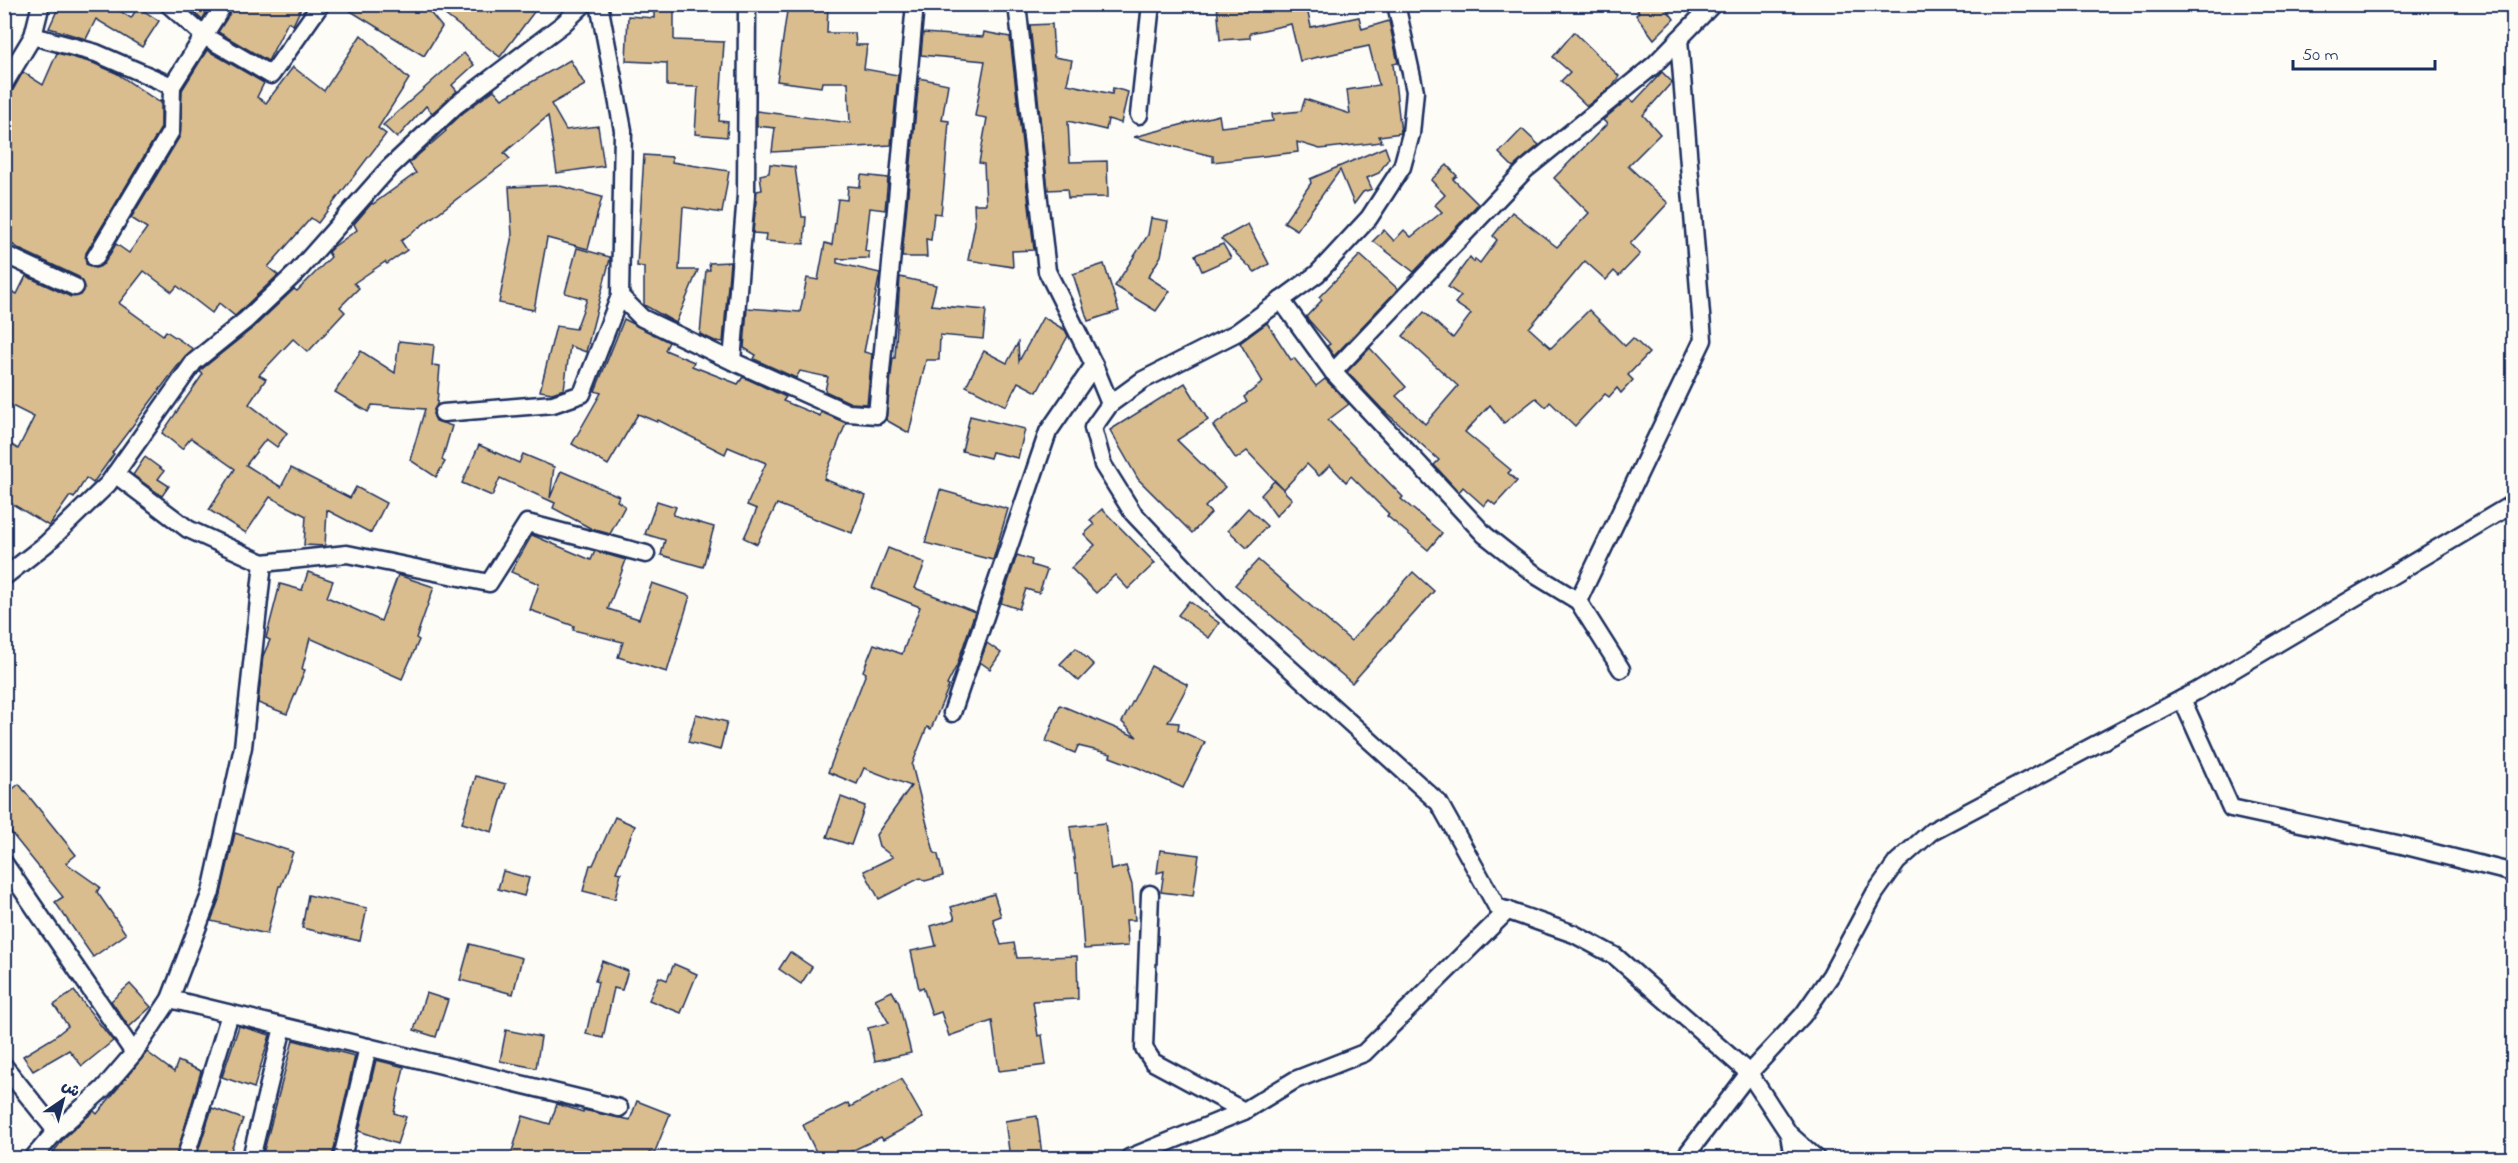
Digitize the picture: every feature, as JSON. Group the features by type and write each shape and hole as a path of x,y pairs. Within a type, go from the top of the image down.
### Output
{"street":[{"path":"4,84 33,36 41,4"},
{"path":"168,4 204,36 271,75 321,4"},
{"path":"95,258 171,131 172,86 224,4"},
{"path":"4,577 46,544 108,484 194,362 246,320 297,272 389,168 456,105 563,24 584,4"},
{"path":"443,413 553,404 582,394 620,296 622,130 598,4"},
{"path":"732,360 746,196 747,4"},
{"path":"620,296 642,318 732,360 848,413 877,415 915,4"},
{"path":"1017,4 1047,271 1094,365 1110,404"},
{"path":"1139,115 1151,4"},
{"path":"1396,4 1415,91 1411,134 1402,167 1370,218 1317,274 1236,333 1143,380 1110,404 1092,428 1103,465 1133,513 1222,608 1439,803 1497,906 1574,934 1615,956 1749,1073 1789,1134 1816,1158"},
{"path":"1333,372 1526,169 1654,64 1713,4"},
{"path":"33,36 96,53 172,86"},
{"path":"1578,601 1703,340 1679,39"},
{"path":"4,254 75,287"},
{"path":"1281,300 1333,372 1485,535 1537,576 1578,601 1621,669"},
{"path":"952,713 1048,432 1094,365"},
{"path":"115,474 188,529 263,563 347,554 489,583 527,523 646,554"},
{"path":"1684,1158 1749,1073 1803,1015 1826,983 1875,893 1897,862 1932,831 2182,699 2514,503"},
{"path":"33,1158 56,1131 103,1089 134,1053 170,999 211,892 243,747 263,563"},
{"path":"2182,699 2231,808 2402,845 2514,873"},
{"path":"4,863 134,1053"},
{"path":"1150,894 1144,1048 1153,1062 1244,1111"},
{"path":"1129,1158 1244,1111 1295,1080 1364,1053 1508,910"},
{"path":"170,999 620,1108"},
{"path":"186,1156 230,1014"},
{"path":"251,1158 283,1027"},
{"path":"342,1158 368,1047"},
{"path":"4,1066 56,1131"},
{"path":"1789,1134 1793,1158"}],"building":[{"path":"60,4 109,4 131,18 138,7 159,21 142,47 96,19 86,39 49,28"},
{"path":"186,4 211,4 202,20"},
{"path":"236,4 303,4 293,25 288,22 268,61 218,32"},
{"path":"339,4 423,4 442,27 424,56"},
{"path":"431,4 457,4 467,12 473,4 540,4 500,57"},
{"path":"788,4 828,4 827,33 855,33 856,45 867,45 864,69 898,75 891,145 772,152 775,128 757,126 757,111 850,123 848,82 822,82 821,87 777,81"},
{"path":"1217,4 1306,4 1311,27 1359,17 1362,29 1389,21 1398,63 1393,64 1401,133 1379,136 1382,142 1320,149 1297,142 1298,152 1213,162 1213,156 1134,137 1219,115 1221,127 1273,121 1272,114 1301,111 1305,99 1350,114 1347,90 1379,85 1369,46 1300,61 1291,24 1250,33 1250,38 1220,40"},
{"path":"1633,4 1663,4 1674,19 1654,39 1636,15 1639,12"},
{"path":"654,5 674,5 674,40 724,42 719,121 728,122 727,137 695,134 698,87 667,86 667,63 626,61 628,16 654,18"},
{"path":"1052,24 1054,57 1072,60 1067,84 1112,94 1113,88 1128,92 1121,123 1108,119 1106,130 1068,121 1070,162 1107,161 1108,197 1068,198 1067,189 1048,190 1030,25"},
{"path":"984,32 1010,37 1034,250 1012,251 1013,267 968,260 975,224 974,204 986,204 984,164 979,163 987,118 975,116 985,61 921,55 923,33 983,37"},
{"path":"1574,32 1619,76 1613,85 1587,106 1561,81 1570,72 1553,57"},
{"path":"361,35 409,79 378,128 386,134 318,223 311,218 268,267 278,275 235,316 219,303 212,313 177,286 172,292 144,271 119,303 163,335 166,331 193,349 185,356 112,453 114,454 93,483 86,478 74,498 70,496 49,526 4,499 4,440 18,449 34,417 4,402 4,288 17,294 26,276 71,297 81,295 85,287 79,277 21,250 4,239 4,94 13,90 23,72 43,85 57,53 93,63 116,73 159,102 161,100 161,128 86,253 86,264 95,268 104,264 116,244 129,253 147,228 131,218 180,136 182,90 207,50 264,83 257,97 266,103 293,67 324,91"},
{"path":"464,53 474,65 452,85 457,91 432,113 426,106 397,138 383,125"},
{"path":"570,60 585,85 551,104 566,130 598,126 604,166 557,173 548,116 504,153 510,159 401,241 407,250 354,283 359,288 340,307 345,312 308,352 293,339 259,375 266,379 249,404 287,433 277,447 266,439 246,465 281,487 291,468 350,498 356,487 386,503 371,533 327,510 325,546 304,545 306,516 270,497 246,533 209,510 235,469 191,438 182,449 162,433 203,374 200,372 202,369 253,328 294,289 297,291 331,257 328,252 357,230 354,224 372,203 416,173 409,163 463,113 494,90 502,99"},
{"path":"1662,72 1672,82 1643,115 1660,134 1628,166 1668,203 1630,244 1640,254 1619,276 1614,271 1606,280 1585,261 1529,328 1551,348 1589,310 1625,346 1633,338 1649,353 1628,375 1633,380 1621,393 1617,388 1609,397 1605,394 1575,426 1550,402 1546,407 1536,398 1504,423 1490,405 1465,432 1511,470 1508,473 1517,481 1495,505 1489,500 1484,506 1463,487 1459,492 1434,465 1439,460 1382,409 1347,372 1370,348 1406,387 1396,396 1425,424 1458,386 1403,336 1424,312 1453,338 1471,314 1455,303 1461,296 1448,287 1470,257 1474,262 1475,259 1480,263 1497,240 1493,236 1512,212 1557,247 1589,213 1554,178 1607,124 1603,120 1629,98 1634,102"},
{"path":"919,78 948,84 942,120 949,121 944,185 941,214 934,213 931,240 926,239 927,257 902,257"},
{"path":"1522,129 1539,145 1513,167 1499,153"},
{"path":"1385,147 1389,158 1379,173 1367,178 1372,189 1363,192 1354,204 1340,170 1297,230 1284,222 1311,183 1310,179"},
{"path":"644,155 672,157 672,162 729,171 722,213 683,207 679,270 698,270 676,323 644,305 644,267 637,266"},
{"path":"770,164 795,167 802,217 806,217 804,244 765,241 766,234 753,233 757,191 762,190 760,175 769,173"},
{"path":"1447,165 1457,176 1453,179 1478,204 1414,272 1373,241 1384,230 1394,241 1404,230 1411,237 1442,212 1435,205 1445,195 1431,180"},
{"path":"861,175 888,178 885,210 870,208 865,251 869,252 869,258 837,259 837,263 880,273 864,352 872,354 867,404 851,403 825,391 828,377 800,371 796,378 754,359 756,355 744,348 747,308 800,312 807,278 818,280 825,243 832,245 838,199 847,200 848,186 860,187"},
{"path":"556,185 602,197 588,249 547,238 534,310 499,303 512,235 509,187"},
{"path":"1151,218 1168,221 1161,256 1148,277 1170,291 1156,311 1115,286 1148,235"},
{"path":"1248,224 1269,264 1255,272 1221,239"},
{"path":"1223,244 1231,258 1202,271 1195,255"},
{"path":"577,248 610,257 586,352 570,346 564,389 552,393 540,391 556,326 576,329 587,299 565,293"},
{"path":"1360,255 1398,289 1334,356 1327,346 1330,344 1306,317 1322,300 1319,297"},
{"path":"730,262 723,342 715,341 700,334 706,270 710,270 709,263"},
{"path":"1104,264 1119,311 1088,321 1073,274"},
{"path":"900,277 936,285 931,305 986,310 983,339 940,335 939,360 926,360 909,433 886,420 893,358 895,358"},
{"path":"1043,317 1065,330 1068,336 1037,392 1018,382 1006,406 966,386 984,351 1007,363 1018,343 1019,361"},
{"path":"624,319 669,342 665,350 694,362 692,366 738,384 743,377 786,397 783,401 820,416 821,412 846,423 824,479 866,496 852,533 777,504 757,544 744,538 757,509 747,505 766,463 728,447 725,454 658,420 657,422 638,414 608,465 572,444 601,393 595,391"},
{"path":"1267,323 1291,360 1294,358 1316,386 1325,379 1349,404 1328,420 1403,497 1401,499 1442,533 1428,550 1387,516 1389,514 1351,476 1346,482 1330,465 1319,476 1307,464 1283,490 1292,499 1276,516 1261,495 1274,481 1283,489 1247,451 1236,459 1213,426 1247,402 1244,397 1263,382 1240,343"},
{"path":"399,341 434,345 432,365 440,366 437,404 433,414 436,421 452,426 442,460 445,462 436,477 410,460 425,409 372,405 368,412 335,392 361,351 395,373"},
{"path":"1185,383 1208,420 1177,440 1225,487 1205,507 1211,513 1192,533 1138,479 1110,430"},
{"path":"970,416 1025,429 1018,458 992,452 990,458 962,451"},
{"path":"479,445 519,463 523,454 554,467 550,498 561,471 619,496 617,501 625,506 610,534 592,529 553,508 555,503 500,478 492,496 462,483"},
{"path":"145,457 164,471 158,479 169,486 162,496 133,475"},
{"path":"940,490 1008,509 993,560 925,543"},
{"path":"657,501 676,507 673,515 714,527 703,567 661,555 665,540 645,534"},
{"path":"1248,508 1267,526 1247,548 1228,530"},
{"path":"1102,509 1155,563 1128,589 1115,575 1096,593 1071,568 1095,545 1084,534 1094,525 1090,520"},
{"path":"532,535 591,560 595,551 626,560 608,609 639,619 652,583 690,596 667,672 618,657 623,642 573,630 574,626 530,610 539,584 511,572"},
{"path":"888,548 925,563 915,588 975,612 957,665 947,685 949,686 931,729 927,727 912,765 934,852 938,855 943,876 925,881 920,878 879,899 864,871 893,857 879,846 876,835 911,786 864,768 857,784 828,772 866,673 863,671 874,644 902,654 920,607 872,588"},
{"path":"1017,555 1032,560 1031,565 1047,570 1039,593 1026,589 1019,609 1001,603"},
{"path":"1258,560 1351,641 1413,572 1434,591 1352,683 1235,585"},
{"path":"308,572 333,581 327,597 381,621 398,575 434,587 416,638 419,640 402,679 310,638 302,669 305,670 287,714 258,703 263,656 270,640 266,638 280,584 302,590"},
{"path":"1189,601 1219,623 1209,638 1178,615"},
{"path":"987,643 1001,653 990,669 980,662"},
{"path":"1076,648 1094,665 1079,681 1060,664"},
{"path":"1151,666 1188,685 1168,722 1179,723 1178,730 1205,742 1183,788 1110,757 1111,754 1078,746 1075,753 1046,741 1060,705 1137,737 1122,722"},
{"path":"696,714 727,722 720,750 688,742"},
{"path":"476,776 506,784 492,832 462,823"},
{"path":"19,784 76,855 66,863 100,887 97,892 126,934 93,957 55,902 63,897 4,824 4,796"},
{"path":"841,797 865,806 851,845 827,837"},
{"path":"615,817 635,826 616,872 621,873 615,899 583,891 590,865 593,865"},
{"path":"1105,823 1111,870 1126,866 1132,885 1135,920 1126,920 1128,946 1084,949 1078,873 1076,873 1070,827"},
{"path":"235,833 293,852 281,886 279,886 267,934 211,921 221,894"},
{"path":"1160,850 1199,855 1193,896 1161,892 1164,871 1157,873"},
{"path":"503,871 529,878 524,896 498,889"},
{"path":"994,894 1001,916 993,919 1001,945 1014,943 1017,958 1077,956 1078,999 1033,1001 1038,1036 1042,1035 1046,1065 999,1071 992,1021 949,1036 941,1012 932,1015 923,987 919,989 911,951 936,946 931,926 955,919 951,907"},
{"path":"308,895 367,908 360,941 302,928"},
{"path":"470,944 522,958 513,994 460,980"},
{"path":"790,952 812,967 801,984 779,969"},
{"path":"602,961 628,971 622,990 614,988 603,1038 586,1034 598,982 595,981"},
{"path":"674,964 697,974 681,1013 649,1000 659,977 667,980"},
{"path":"130,984 151,1007 129,1027 111,1001"},
{"path":"74,991 113,1041 82,1066 69,1050 33,1071 23,1056 68,1026 54,1005"},
{"path":"892,991 899,1003 911,1053 875,1061 868,1028 889,1023 875,999"},
{"path":"426,993 448,1000 436,1037 414,1030"},
{"path":"239,1026 270,1035 254,1088 222,1077"},
{"path":"506,1030 541,1037 536,1068 500,1061"},
{"path":"293,1040 355,1056 332,1158 262,1158"},
{"path":"147,1052 174,1072 178,1061 201,1071 176,1158 49,1158 64,1138 94,1111 97,1114"},
{"path":"376,1060 404,1067 394,1113 406,1117 397,1144 359,1131"},
{"path":"901,1079 923,1118 883,1140 881,1137 837,1158 819,1158 803,1125 848,1103 850,1107"},
{"path":"637,1101 670,1114 654,1154 649,1153 648,1158 605,1153 604,1158 510,1158 523,1116 550,1124 557,1104 583,1112 583,1110 630,1120"},
{"path":"212,1108 243,1119 228,1158 196,1158"},
{"path":"1037,1116 1042,1155 1010,1158 1005,1121"}]}
